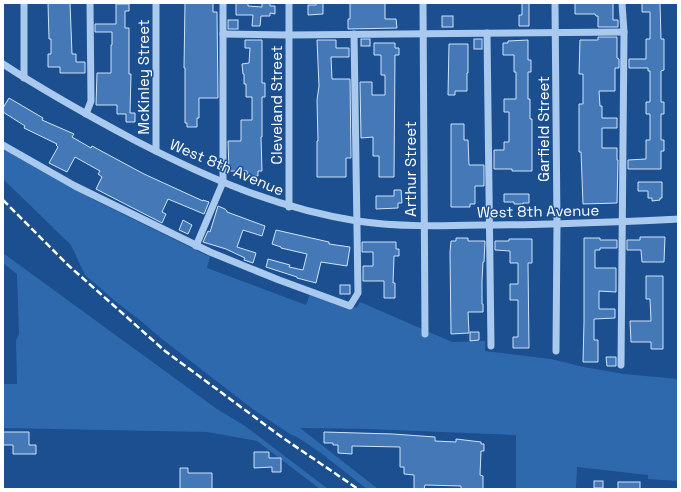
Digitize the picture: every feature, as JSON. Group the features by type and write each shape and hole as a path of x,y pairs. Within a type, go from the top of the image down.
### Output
{"street":[{"path":"24,3 24,78"},
{"path":"86,114 91,101 90,3"},
{"name":"McKinley Street","path":"156,3 156,151"},
{"path":"196,246 223,182 223,3"},
{"name":"Cleveland Street","path":"289,3 289,206"},
{"name":"Arthur Street","path":"423,3 423,226 425,334"},
{"name":"Garfield Street","path":"555,3 557,225 556,351"},
{"path":"621,365 624,32 622,3"},
{"path":"223,34 289,35 624,32"},
{"path":"487,33 491,346"},
{"path":"3,145 75,186 196,246 279,280 350,306 358,293 354,34"},
{"name":"West 8th Avenue","path":"3,64 86,114 156,151 255,196 289,206 358,221 423,226 557,225 678,219"}],"shaded area":[{"path":"3,148 96,201 210,257 207,268 306,305 310,294 351,308 357,307 360,302 452,342 485,341 485,351 551,359 624,374 678,379 678,481 648,479 648,475 577,467 576,489 516,489 516,435 368,429 300,428 378,489 367,489 321,453 254,410 162,339 85,275 71,245 3,179"},
{"path":"3,253 217,409 245,426 328,489 320,489 257,441 207,432 3,428 3,384 17,384 16,340 19,334 17,274 3,263"}],"building":[{"path":"48,3 70,3 72,54 76,54 76,62 85,62 85,73 60,73 60,67 48,67 48,54 51,54 51,39 49,39"},
{"path":"185,3 213,3 213,12 217,12 218,98 199,98 199,118 197,118 197,127 187,127 187,123 185,123"},
{"path":"236,3 248,3 248,6 262,7 262,3 270,3 270,6 275,6 275,14 270,13 270,16 261,16 260,26 252,26 253,15 236,15"},
{"path":"316,3 323,3 323,14 308,15 308,5 316,5"},
{"path":"350,3 385,3 385,19 396,19 397,28 348,29 348,19 350,19"},
{"path":"522,3 529,3 529,26 519,26 519,15 522,15"},
{"path":"575,3 613,3 613,20 618,20 618,27 598,27 598,16 595,14 575,14"},
{"path":"642,3 660,3 661,39 664,39 664,70 661,71 661,102 664,102 664,114 661,114 661,140 664,140 664,151 661,151 661,169 628,169 628,160 646,159 646,140 650,140 650,114 646,114 646,102 650,102 650,71 648,71 648,68 629,68 629,59 646,59 646,39 650,39 650,12 642,12"},
{"path":"116,4 129,4 129,11 125,11 125,28 129,28 129,74 131,74 130,113 135,113 135,122 126,122 126,114 117,114 117,105 96,105 97,73 111,73 112,32 95,32 95,24 116,24"},
{"path":"442,16 453,16 453,27 442,27"},
{"path":"228,20 238,20 238,29 228,29"},
{"path":"598,37 617,37 617,58 619,59 619,68 615,68 615,91 599,91 600,106 602,106 602,118 617,118 617,128 602,128 602,148 617,148 617,203 583,204 581,152 579,152 579,104 583,104 583,74 579,74 580,40 598,40"},
{"path":"361,39 370,39 370,46 361,46"},
{"path":"474,39 482,39 482,49 474,49"},
{"path":"245,40 262,40 262,83 265,83 265,97 262,97 262,171 258,171 258,176 247,176 247,171 229,171 228,141 241,141 241,120 252,120 252,97 246,97 246,84 244,84 242,64 249,63 250,48 245,48"},
{"path":"317,40 336,40 336,48 349,48 349,57 331,57 332,79 350,79 351,158 346,158 346,177 317,177 317,100 319,86"},
{"path":"528,40 528,60 531,60 531,72 528,72 528,99 530,99 530,119 532,119 532,171 494,169 494,150 504,150 504,142 509,142 509,112 504,112 504,99 516,99 516,72 514,72 514,55 503,55 503,43 508,43 508,41"},
{"path":"374,43 395,43 395,48 399,48 399,55 395,55 394,177 379,177 379,156 373,156 373,137 361,138 360,82 372,82 372,95 385,95 385,75 381,75 381,55 374,55"},
{"path":"449,44 468,44 467,91 455,91 455,95 448,95"},
{"path":"9,98 43,118 42,120 74,134 72,137 91,148 92,146 144,174 203,201 209,202 204,214 168,199 162,212 166,214 162,223 96,189 102,177 98,174 100,171 75,157 67,172 49,163 58,147 56,145 57,144 24,128 25,126 3,112 3,108"},
{"path":"451,124 464,124 464,140 468,140 469,165 484,165 484,186 475,186 475,204 470,204 470,207 451,207"},
{"path":"638,182 662,182 662,198 660,198 660,200 652,201 652,198 648,198 648,191 638,191"},
{"path":"394,190 401,190 402,203 398,203 398,208 376,209 376,196 394,196"},
{"path":"504,194 529,194 529,203 514,204 514,202 504,202"},
{"path":"218,206 225,209 227,212 265,226 262,236 243,230 237,247 256,253 253,263 244,260 245,258 226,249 203,242 208,231 210,232"},
{"path":"183,220 192,225 188,234 179,230"},
{"path":"276,230 329,242 329,244 350,247 347,266 321,262 316,283 266,267 268,259 290,265 289,267 303,270 307,254 281,248 272,244"},
{"path":"640,237 665,237 664,262 642,262 641,250 627,250 627,240 640,240"},
{"path":"456,238 468,238 468,241 485,241 482,281 483,312 468,312 469,333 451,334 450,252 451,241 456,241"},
{"path":"584,238 617,240 617,248 600,248 600,250 595,250 595,268 616,268 616,292 599,291 599,309 615,309 615,318 594,319 594,340 598,340 598,362 583,362"},
{"path":"509,239 532,239 532,263 528,263 529,348 513,348 513,337 518,337 518,300 510,300 510,284 518,284 518,263 510,263 510,251 495,250 495,241 509,241"},
{"path":"362,242 396,242 396,249 399,249 399,256 394,256 393,283 395,283 395,298 384,298 384,281 363,281 363,266 373,266 373,252 362,252"},
{"path":"646,276 663,276 663,349 651,349 651,342 631,342 630,321 651,321 650,299 646,299"},
{"path":"340,285 350,285 350,294 340,294"},
{"path":"470,332 479,332 479,340 470,341"},
{"path":"606,357 616,357 616,366 607,366"},
{"path":"3,432 29,432 29,445 36,445 36,454 13,454 13,445 3,445"},
{"path":"324,432 393,434 435,437 435,441 456,442 456,439 481,442 481,444 484,444 484,451 481,451 480,475 483,476 483,489 461,489 461,486 425,485 424,489 414,489 414,475 404,474 404,467 400,467 400,447 352,446 352,454 338,453 338,445 333,445 333,443 324,443"},
{"path":"254,452 269,452 269,458 281,458 281,472 272,472 272,467 254,468"},
{"path":"180,468 188,468 188,473 212,473 212,489 180,489"},
{"path":"594,481 603,481 603,488 594,488"},
{"path":"618,482 640,482 640,489 618,489"}],"railway":[{"path":"3,200 68,265 165,351 283,438 358,489"}]}
